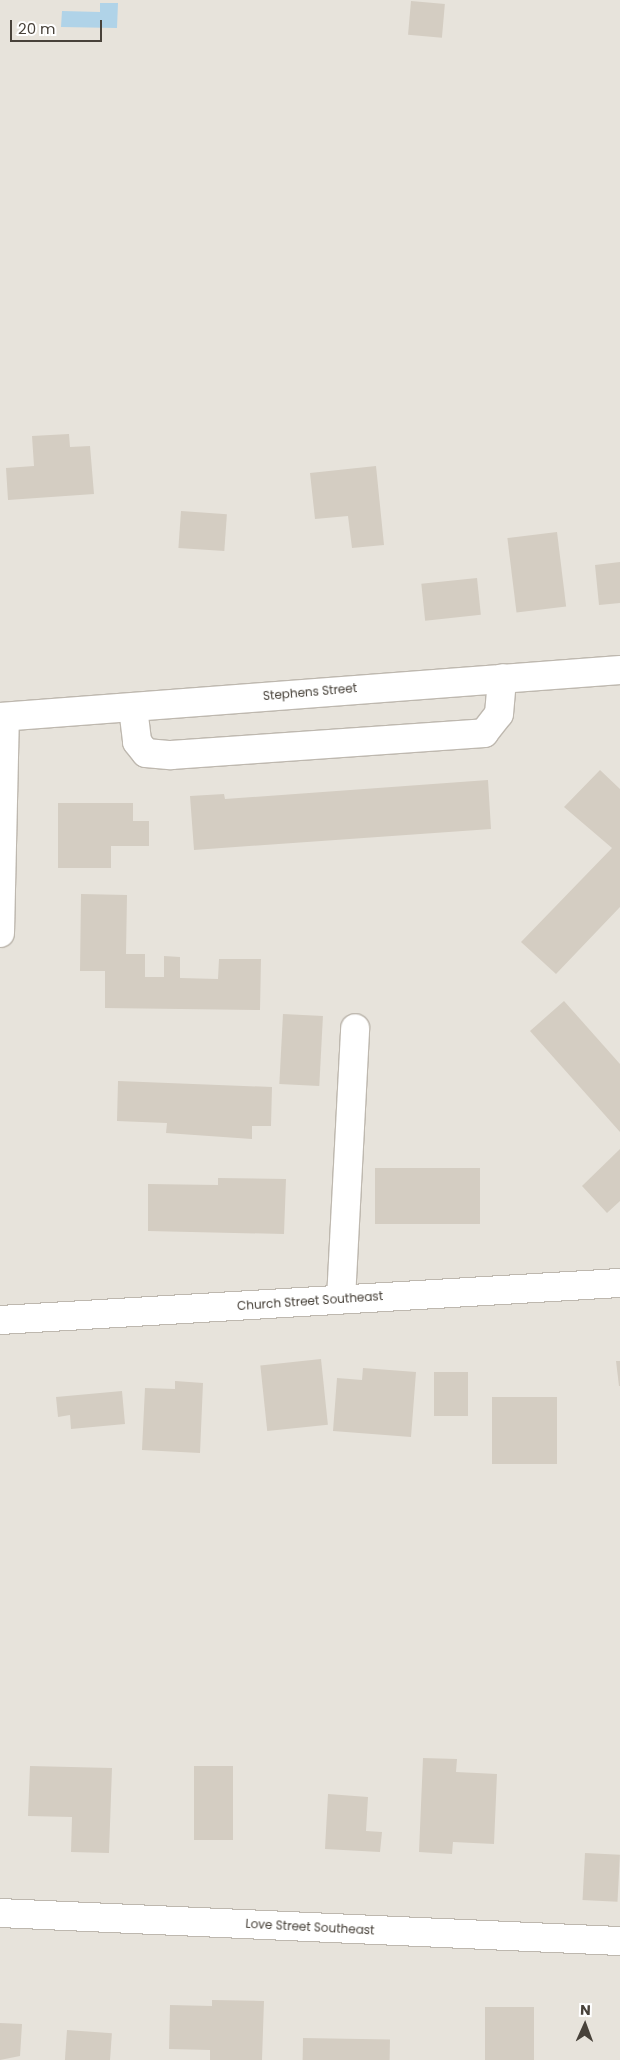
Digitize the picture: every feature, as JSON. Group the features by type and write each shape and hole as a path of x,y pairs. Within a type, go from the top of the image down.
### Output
{"street":[{"name":"Stephens Street","path":"2,717 620,670"},
{"path":"133,708 136,742 146,753 171,755 484,733 499,714 502,678"},
{"path":"0,932 2,717"},
{"path":"341,1299 355,1028"},
{"name":"Church Street Southeast","path":"0,1320 620,1283"},
{"name":"Love Street Southeast","path":"0,1913 620,1941"}],"shaded area":[{"path":"0,0 620,0 620,2060 0,2060"}],"water":[{"path":"100,3 118,3 117,28 61,27 62,11 100,12"}],"building":[{"path":"411,1 445,4 442,38 408,35"},
{"path":"69,434 70,447 90,446 94,494 8,500 6,468 34,466 32,436"},
{"path":"376,466 384,545 352,548 348,516 315,519 310,473"},
{"path":"181,511 227,514 224,551 178,548"},
{"path":"557,532 566,606 517,613 507,538"},
{"path":"620,562 620,603 599,605 595,565"},
{"path":"477,578 481,615 425,621 421,584"},
{"path":"600,770 620,789 620,907 556,974 521,942 612,848 564,807"},
{"path":"488,780 491,829 194,850 190,796 224,794 225,799"},
{"path":"58,803 133,803 133,821 149,821 149,846 111,846 111,868 58,868"},
{"path":"81,894 127,895 126,954 145,954 145,977 164,977 164,956 180,957 180,978 218,979 219,959 261,959 260,1010 105,1008 105,971 80,971"},
{"path":"564,1001 620,1064 620,1132 530,1031"},
{"path":"283,1014 323,1016 319,1086 279,1084"},
{"path":"118,1081 272,1087 271,1126 252,1126 252,1139 166,1133 167,1123 117,1121"},
{"path":"620,1149 620,1201 607,1213 582,1186"},
{"path":"375,1168 480,1168 480,1224 375,1224"},
{"path":"218,1178 286,1179 284,1234 148,1231 148,1184 218,1185"},
{"path":"321,1359 328,1425 267,1431 260,1365"},
{"path":"616,1361 620,1361 620,1386 619,1386"},
{"path":"363,1368 416,1372 411,1437 333,1431 337,1378 362,1380"},
{"path":"434,1372 468,1372 468,1416 434,1416"},
{"path":"175,1381 203,1383 200,1453 142,1450 145,1388 175,1389"},
{"path":"122,1391 125,1424 71,1429 70,1415 58,1417 56,1397"},
{"path":"492,1397 557,1397 557,1464 492,1464"},
{"path":"423,1758 457,1759 456,1772 497,1774 494,1844 453,1842 452,1854 419,1852"},
{"path":"30,1766 112,1768 109,1853 71,1852 72,1817 28,1816"},
{"path":"194,1766 233,1766 233,1840 194,1840"},
{"path":"328,1794 368,1797 366,1831 382,1832 380,1852 325,1849"},
{"path":"585,1853 620,1855 617,1902 583,1900"},
{"path":"212,2000 264,2001 262,2060 210,2060 210,2050 169,2049 170,2005 212,2006"},
{"path":"485,2007 534,2007 534,2060 485,2060"},
{"path":"0,2023 22,2024 20,2056 0,2060"},
{"path":"67,2030 112,2033 110,2060 65,2060"},
{"path":"303,2038 390,2040 390,2060 303,2060"}]}
